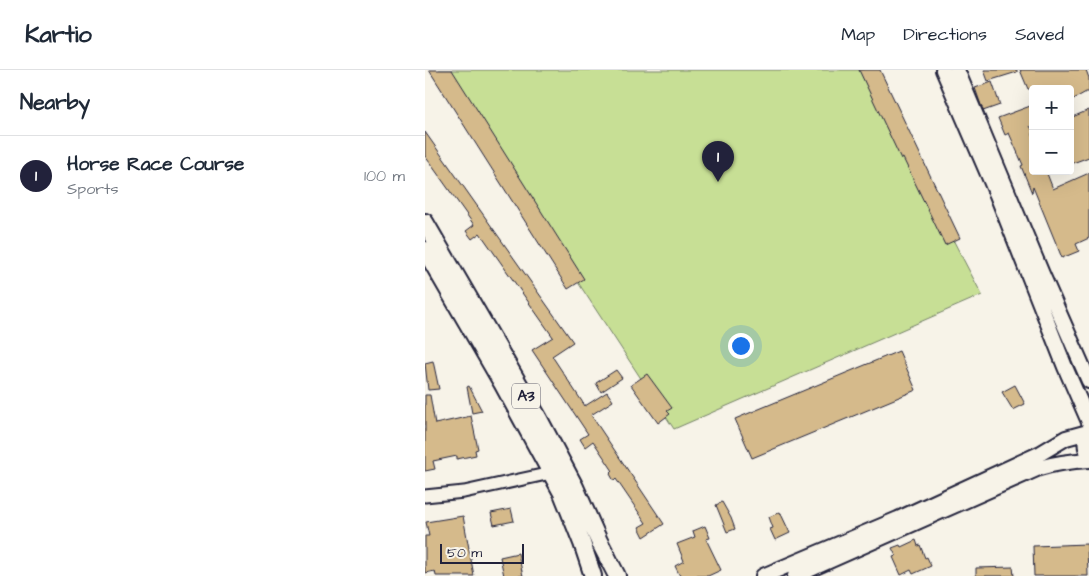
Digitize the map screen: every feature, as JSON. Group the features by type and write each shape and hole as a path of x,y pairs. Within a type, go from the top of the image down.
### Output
{"highway":[{"name":"A3","path":"425,222 575,487 617,576"},
{"name":"A3","path":"425,250 430,272 501,383 562,493 593,576"}],"main road":[{"path":"943,70 997,195 1089,381"},
{"path":"957,70 1036,277 1068,375 1089,428 1085,442 1089,456"},
{"path":"763,576 898,519 1041,453 1066,438 1089,428"},
{"path":"795,576 1039,468 1060,463 1089,460"}],"street":[{"path":"425,496 464,492 551,473"}],"green space":[{"path":"439,70 864,70 982,295 674,429"}],"building":[{"path":"429,70 452,70 584,279 568,289"},
{"path":"859,70 880,70 960,238 945,245 903,158 901,159"},
{"path":"984,70 1017,70 1017,72 988,81"},
{"path":"1020,70 1086,70 1089,78 1089,92 1074,99 1074,85 1029,85 1028,89"},
{"path":"992,82 1000,105 983,111 975,88"},
{"path":"1029,106 1029,175 1048,175 1053,189 1089,173 1089,238 1076,244 1079,251 1062,258 1033,187 1032,193 1021,166 1023,165 1009,133 1005,135 998,118"},
{"path":"1089,110 1089,157 1074,163 1074,130 1074,116"},
{"path":"425,132 573,342 552,356 585,406 607,392 613,401 591,415 664,524 644,537 639,527 646,523 616,479 614,481 610,474 613,471 593,441 585,447 580,439 588,434 532,350 553,337 480,233 472,239 466,231 474,225 425,156"},
{"path":"899,351 916,390 752,458 735,419"},
{"path":"433,361 439,389 428,390 425,363"},
{"path":"616,370 622,378 601,392 596,383"},
{"path":"647,374 672,408 667,411 670,414 658,423 631,385"},
{"path":"1015,385 1025,404 1013,410 1002,392"},
{"path":"469,386 482,411 472,413 467,387"},
{"path":"425,395 430,395 435,424 471,416 478,449 475,450 476,455 457,459 457,456 433,461 435,469 425,471"},
{"path":"722,502 735,529 727,532 716,505"},
{"path":"511,509 514,521 494,525 491,513"},
{"path":"780,512 790,533 775,540 770,529 773,528 769,517"},
{"path":"463,516 474,576 436,576 435,571 425,573 425,536 429,536 426,522"},
{"path":"705,526 710,538 706,539 721,570 708,576 680,576 675,566 684,561 677,544 695,537 693,531"},
{"path":"916,540 931,566 913,574 911,570 901,575 893,557 896,556 892,548 900,545 901,547"},
{"path":"1087,544 1088,576 1034,576 1033,546"},
{"path":"518,553 523,576 504,576 500,557"},
{"path":"1013,567 1014,576 976,576 976,568"}],"place":[{"name":"Horse Race Course","path":"718,182"}]}
